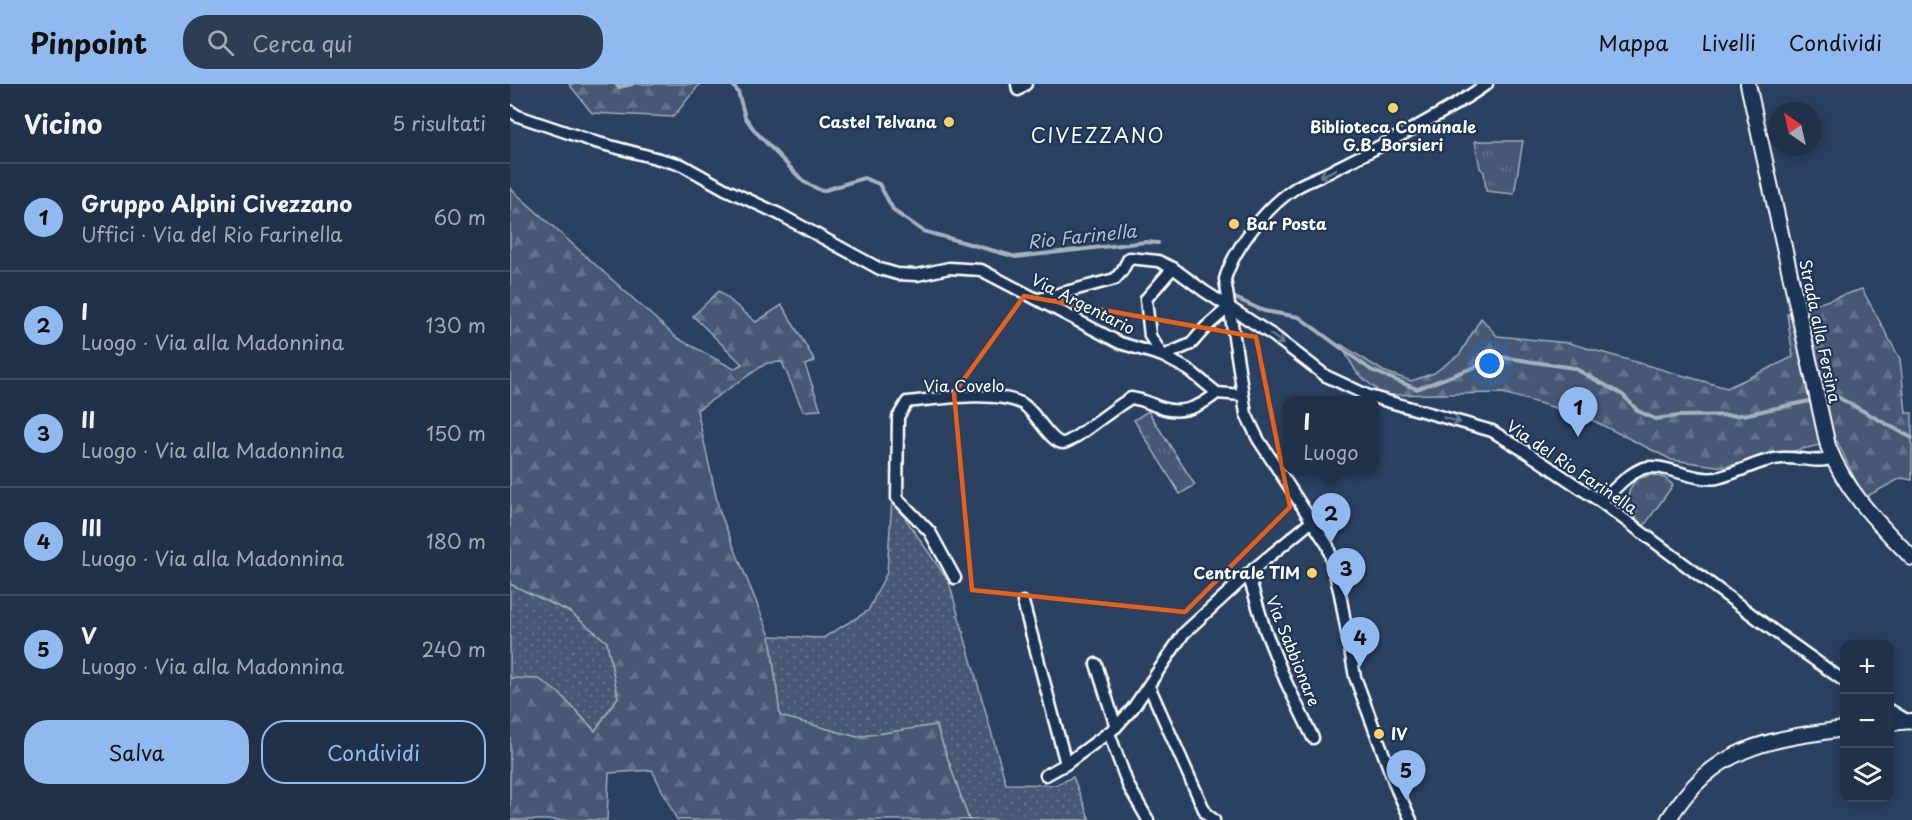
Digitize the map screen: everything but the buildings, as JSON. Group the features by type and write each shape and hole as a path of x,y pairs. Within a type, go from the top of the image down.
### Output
{"street":[{"path":"1017,84 1018,90 1026,84"},
{"path":"1411,820 1397,790 1355,677 1340,594 1328,546 1258,439 1246,414 1228,307 1226,279 1229,268 1254,228 1270,210 1297,187 1435,117 1487,84"},
{"name":"Strada alla Fersina","path":"1748,84 1823,426 1833,458 1841,474 1867,511 1912,558"},
{"name":"Via Argentario","path":"510,111 518,116 594,142 681,165 779,214 880,269 897,274 917,275 949,268 981,270 1120,343 1163,356"},
{"name":"Via del Rio Farinella","path":"1039,299 1115,279 1129,258 1158,261 1173,268 1274,336 1326,376 1369,396"},
{"path":"1173,268 1146,299 1150,336 1163,356 1189,370 1217,393 1242,395"},
{"path":"1163,356 1191,344 1228,307"},
{"name":"Via Covelo","path":"955,578 930,532 897,498 897,417 907,402 947,398 1004,398 1022,404 1042,422 1054,440 1062,443 1070,442 1131,398 1148,400 1159,407 1186,411 1217,393"},
{"name":"Via del Rio Farinella","path":"1379,399 1492,431 1601,502 1840,677"},
{"path":"1601,502 1636,471 1647,466 1698,478 1714,478 1781,458 1820,461 1833,458"},
{"path":"1046,775 1066,764 1112,730 1133,708 1184,633 1248,574 1311,522"},
{"name":"Via Sabbionare","path":"1248,574 1265,630 1286,682 1313,738"},
{"path":"1023,602 1066,764"},
{"path":"1096,664 1128,785 1148,820"},
{"path":"1149,686 1206,814 1214,820"},
{"path":"1894,712 1910,721"},
{"path":"1894,723 1910,721"},
{"path":"1668,820 1681,800 1710,770 1740,751 1778,740 1840,730"}],"highlighted area":[{"path":"1024,296 1256,337 1290,507 1185,612 972,590 954,393"}],"green space":[{"path":"569,84 700,84 673,117 592,113"},
{"path":"1475,141 1523,141 1514,194 1486,191 1484,172 1480,168"},
{"path":"510,188 677,338 734,369 742,364 693,316 719,291 756,322 782,305 815,361 805,365 821,410 803,411 782,362 767,363 697,410 719,510 770,636 780,716 857,737 936,725 969,820 677,820 652,770 609,773 607,820 510,820 510,678 539,679 560,694 595,731 618,697 607,642 570,612 510,584"},
{"path":"1862,289 1900,359 1906,413 1912,413 1912,480 1901,478 1864,498 1837,441 1724,467 1672,460 1584,416 1503,393 1383,395 1357,373 1340,344 1383,371 1411,381 1434,373 1460,354 1481,318 1497,336 1569,343 1727,388 1793,357 1787,314"},
{"path":"1148,411 1195,485 1180,494 1134,420"},
{"path":"1652,475 1665,478 1673,485 1644,526 1629,509 1627,499 1636,479"},
{"path":"892,499 949,582 1006,784 1055,785 1073,777 1090,820 969,820 936,725 857,737 780,716 770,636 823,638 868,611 887,572"},
{"path":"510,584 570,612 607,642 618,697 595,731 560,694 510,678"}],"waterway":[{"name":"Rio Farinella","path":"616,84 619,87 632,84"},
{"name":"Rio Farinella","path":"732,84 738,92 745,117 755,131 804,182 822,191 864,178 879,184 894,211 923,231 1016,257 1146,242 1158,243"},
{"name":"Rio Farinella","path":"1233,297 1264,311 1299,317 1371,370 1417,389 1501,357 1574,368 1623,395 1638,411 1655,419 1678,416 1743,415 1814,400"},
{"name":"Rio Farinella","path":"1821,398 1834,395 1912,438"}],"place":[{"name":"Biblioteca Comunale G.B. Borsieri","path":"1393,108"},
{"name":"Castel Telvana","path":"949,122"},
{"name":"Bar Posta","path":"1234,224"},
{"name":"Gruppo Alpini Civezzano","path":"1578,437"},
{"name":"I","path":"1331,543"},
{"name":"Centrale TIM","path":"1312,573"},
{"name":"II","path":"1346,598"},
{"name":"III","path":"1360,667"},
{"name":"IV","path":"1379,734"},
{"name":"V","path":"1406,800"}],"district":[{"name":"CIVEZZANO","path":"1098,136"}]}
